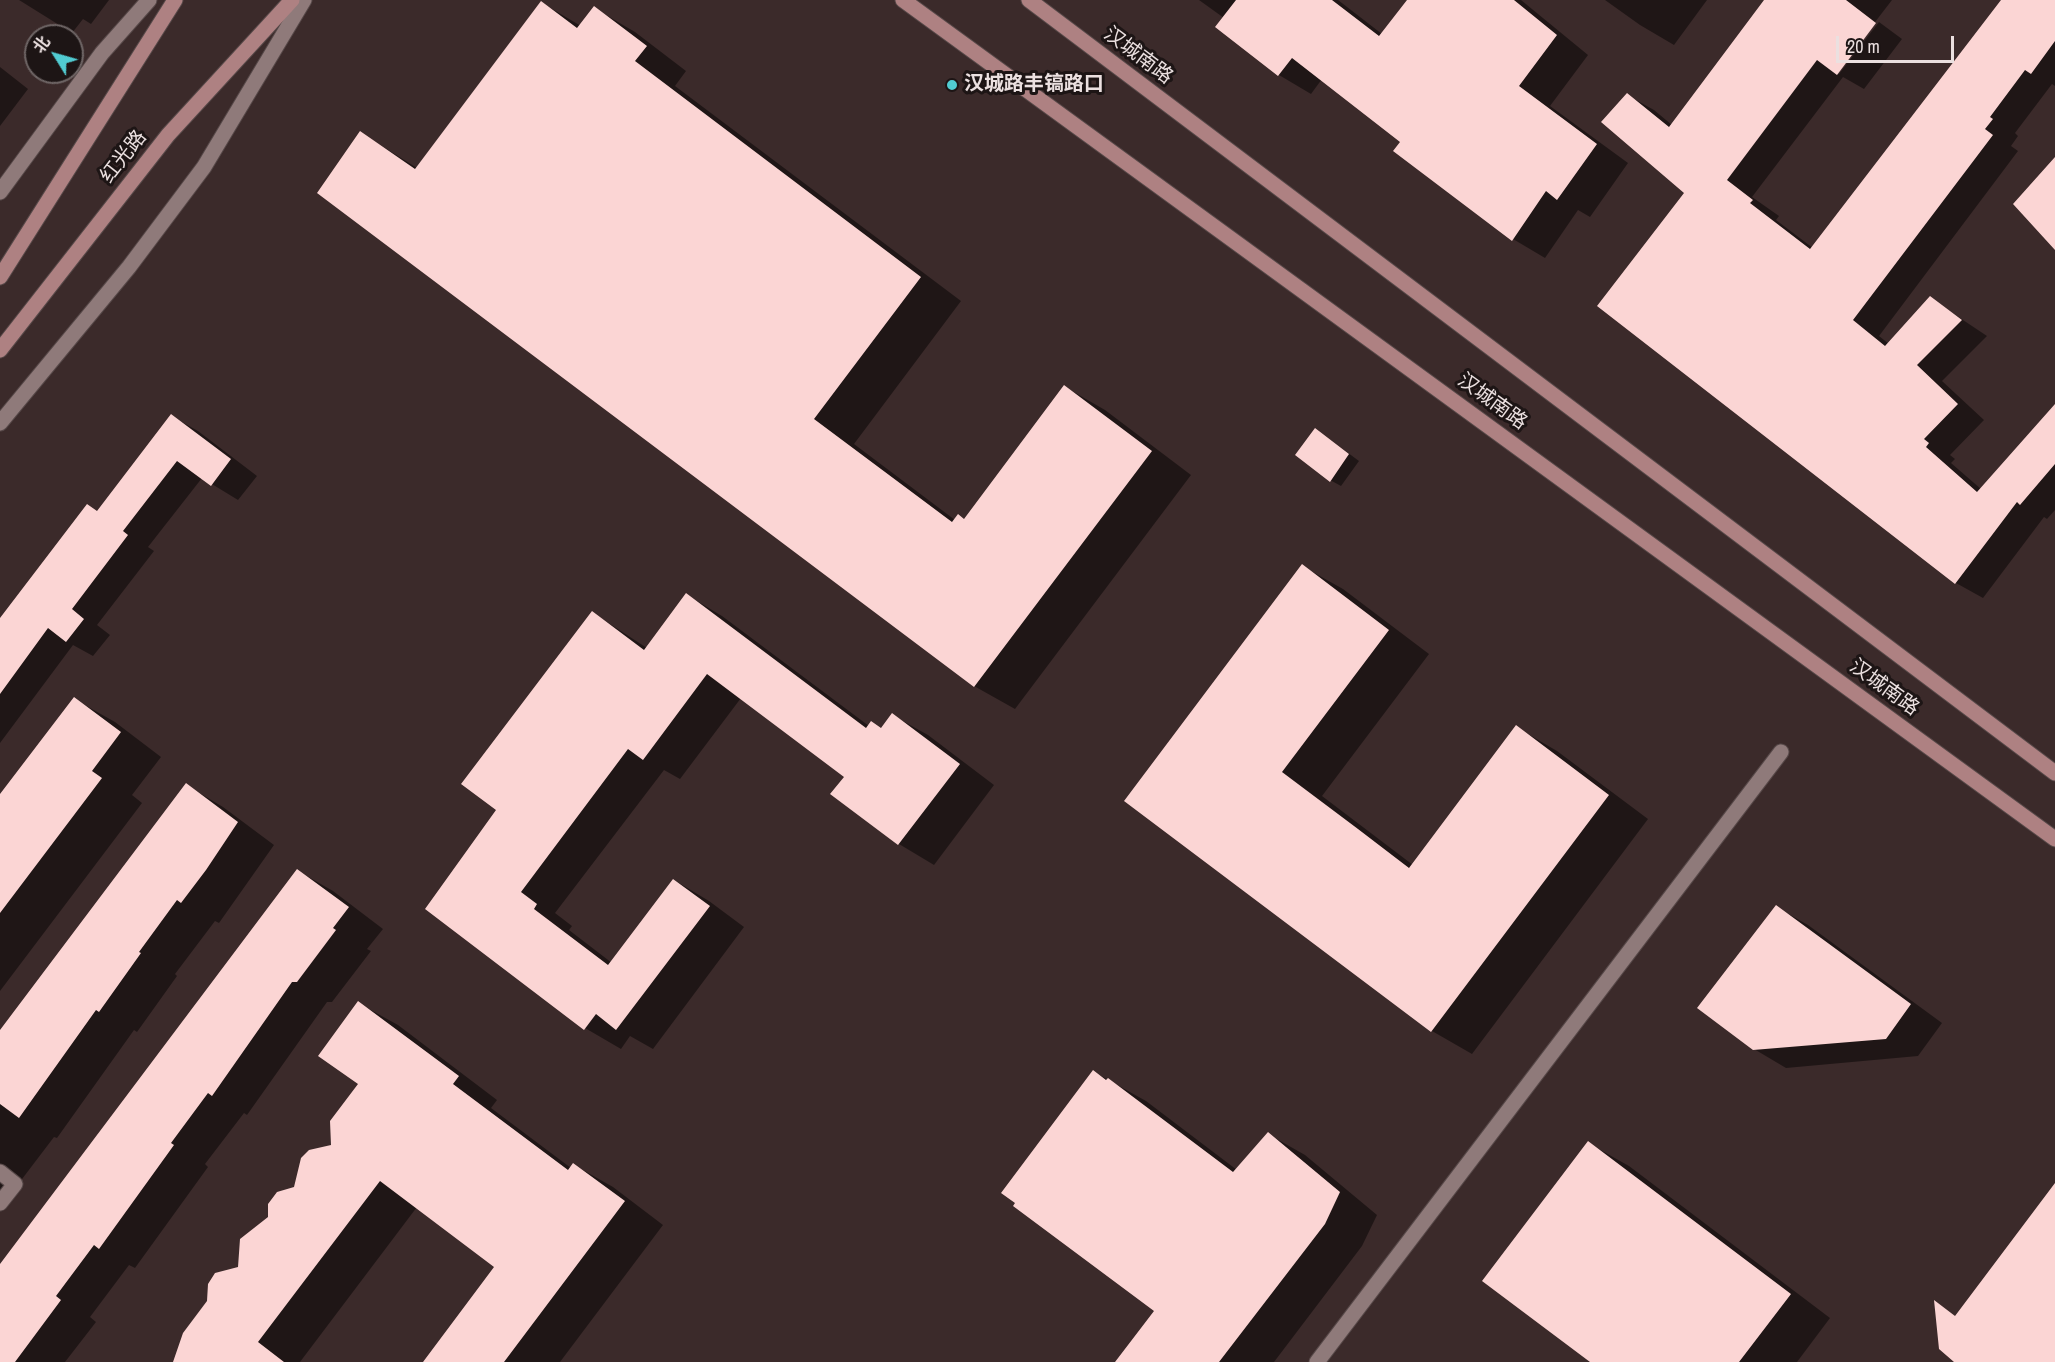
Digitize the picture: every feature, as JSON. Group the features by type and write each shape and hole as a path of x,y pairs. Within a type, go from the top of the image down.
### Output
{"main road":[{"name":"红光路","path":"0,277 175,0"},
{"name":"红光路","path":"0,350 168,135 292,0"},
{"name":"汉城南路","path":"903,0 2055,839"},
{"name":"汉城南路","path":"1029,0 2055,773"}],"street":[{"path":"0,192 102,53 148,0"},
{"path":"0,423 129,267 204,167 304,0"},
{"path":"1317,1362 1781,752"},
{"path":"0,1172 15,1184 0,1203"}],"building":[{"path":"1236,0 1332,0 1379,36 1407,0 1514,0 1557,35 1519,86 1597,144 1557,200 1546,191 1512,241 1393,151 1400,142 1292,58 1278,76 1215,27"},
{"path":"1764,0 1846,0 1876,23 1837,75 1817,60 1727,180 1753,200 1750,203 1810,249 2001,0 2055,0 2055,41 2031,74 2025,70 1990,117 1993,119 1985,129 1993,135 1853,320 1885,346 1930,296 1962,320 1917,365 1958,404 1924,439 1929,443 1926,447 1977,492 2055,404 2055,464 2020,505 2017,502 1955,584 1597,306 1684,193 1601,122 1627,93 1669,127"},
{"path":"541,1 577,28 594,6 647,46 635,61 921,277 814,419 952,522 958,514 964,519 1064,385 1152,451 974,687 317,193 360,131 415,169"},
{"path":"2055,157 2055,250 2013,204"},
{"path":"171,414 231,459 211,486 177,461 123,531 128,535 72,609 84,619 66,642 48,628 0,694 0,618 87,504 97,511"},
{"path":"1315,428 1349,454 1330,482 1295,455"},
{"path":"1302,564 1389,630 1282,772 1409,868 1516,725 1609,795 1431,1032 1124,801"},
{"path":"686,593 866,728 871,721 881,728 892,713 960,764 898,845 830,794 844,777 707,674 643,760 628,749 521,892 537,904 534,909 608,965 673,879 710,906 616,1030 596,1014 584,1030 425,909 496,810 461,784 592,611 644,650"},
{"path":"74,697 121,732 92,771 102,778 0,913 0,794"},
{"path":"186,783 238,822 206,870 181,903 177,900 99,1012 96,1010 19,1118 0,1104 0,1030"},
{"path":"297,869 349,907 333,928 336,930 297,982 292,982 212,1096 208,1093 171,1143 174,1145 99,1249 94,1245 56,1296 61,1300 15,1362 0,1362 0,1264"},
{"path":"1776,905 1911,1004 1886,1039 1753,1050 1697,1008"},
{"path":"358,1001 459,1076 453,1084 568,1170 573,1163 625,1201 504,1362 423,1362 494,1267 380,1181 258,1342 284,1362 173,1362 183,1333 207,1301 208,1284 215,1273 238,1267 240,1239 268,1217 268,1204 277,1192 294,1187 301,1158 309,1150 331,1145 330,1121 358,1084 318,1056"},
{"path":"1093,1070 1106,1080 1108,1078 1233,1172 1268,1132 1340,1192 1325,1224 1219,1362 1115,1362 1154,1311 1013,1206 1015,1203 1001,1193"},
{"path":"1588,1141 1791,1294 1739,1362 1590,1362 1482,1281"},
{"path":"2055,1183 2055,1362 1954,1362 1939,1349 1934,1300 1955,1316"}],"place":[{"name":"汉城路丰镐路口","path":"952,85"}]}
